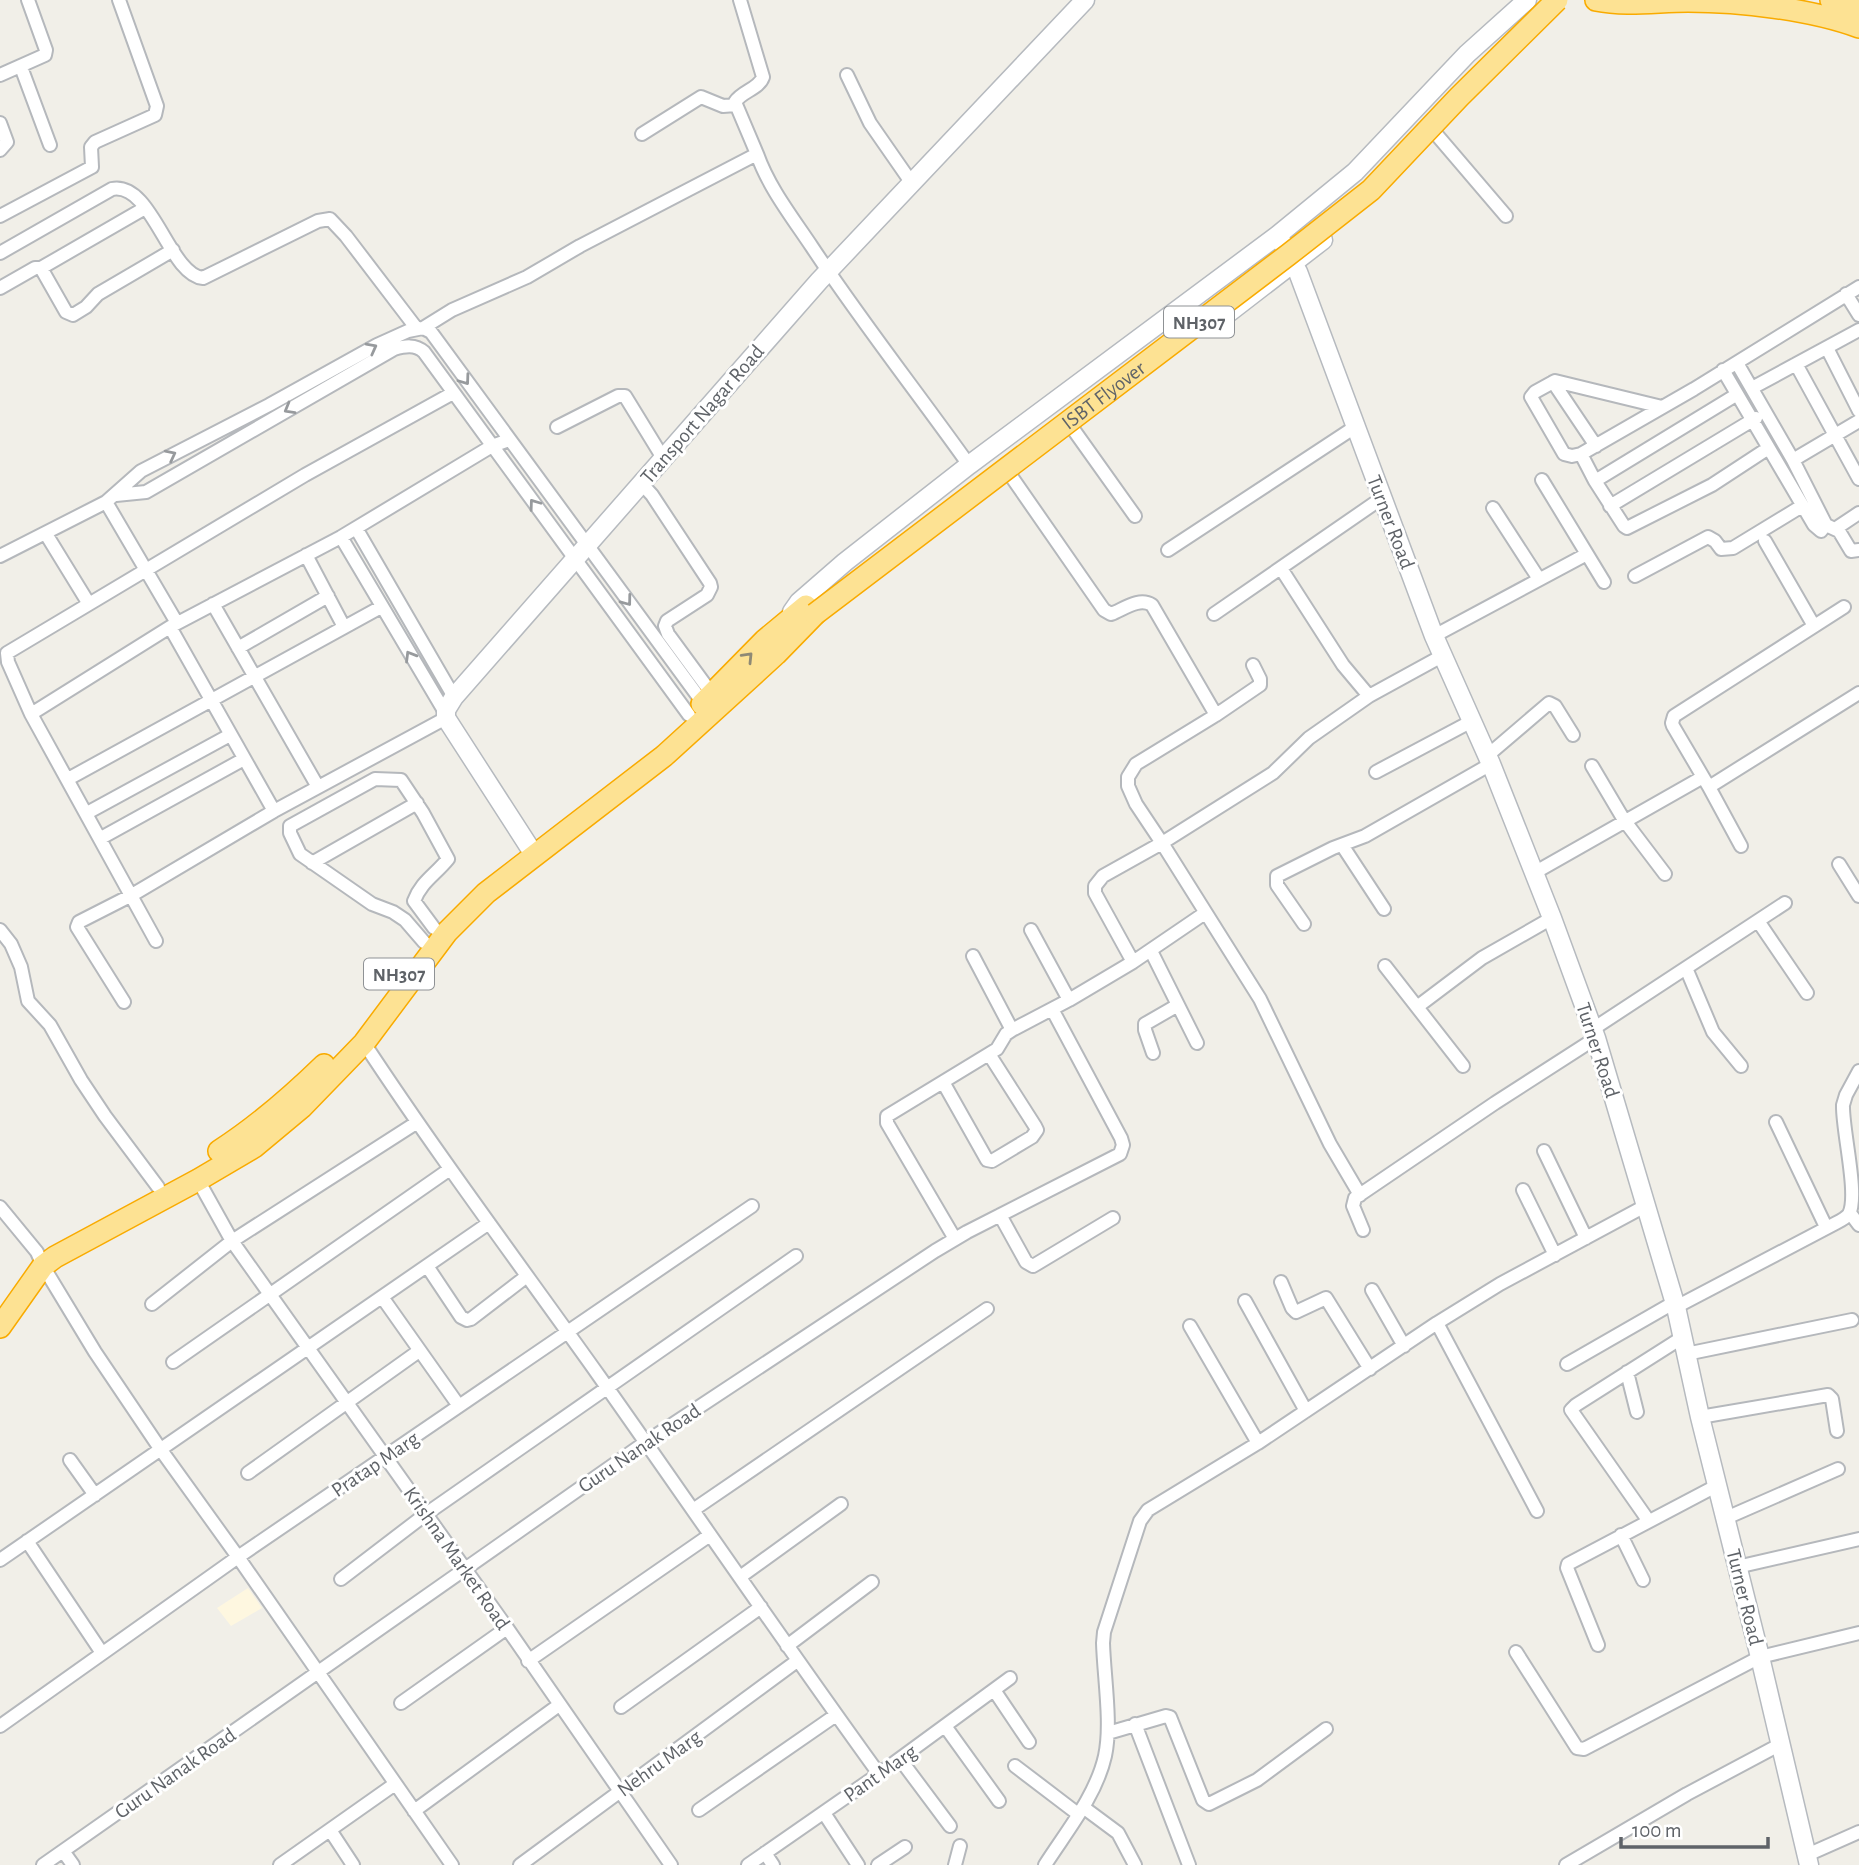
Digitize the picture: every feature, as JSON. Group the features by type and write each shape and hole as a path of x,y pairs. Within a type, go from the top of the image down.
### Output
{"highway":[{"name":"ISBT Flyover","path":"790,628 1361,183 1537,0"},
{"name":"ISBT Flyover","path":"810,610 1288,255 1371,190 1459,97 1557,0"},
{"path":"1596,0 1617,3 1718,2 1807,14 1859,27"},
{"path":"1780,0 1859,18"},
{"path":"1831,0 1859,6"},
{"name":"NH307","path":"0,1327 40,1259 65,1250 198,1180 254,1147 302,1108 364,1043 447,932 486,893 790,628"},
{"name":"NH307","path":"0,1303 40,1259 158,1187 191,1170 244,1135 292,1096 354,1034 429,935 477,883 531,851 664,756 790,628"}],"main road":[{"name":"Transport Nagar Road","path":"446,716 454,697 828,272 1085,0"},
{"path":"1527,0 1467,54 1355,172 1278,235 845,562 799,602 790,628 818,623 1294,265 1383,190 1497,67 1567,0"},
{"name":"Turner Road","path":"1278,235 1294,265 1434,636 1489,760 1594,1033 1676,1304 1700,1417 1808,1860"},
{"path":"446,716 531,851"}],"street":[{"path":"0,75 41,58 46,50 28,0"},
{"path":"0,216 92,167 91,147 95,142 155,115 157,106 119,0"},
{"path":"740,0 763,77 761,82 736,99 736,105 763,170 828,272 970,465"},
{"path":"21,67 50,145"},
{"path":"847,75 870,123 911,182"},
{"path":"642,134 702,96 717,104 736,105"},
{"path":"0,123 7,140 0,150"},
{"path":"1436,134 1506,216"},
{"path":"111,499 146,492 377,345 420,328 452,310 527,277 579,246 757,154"},
{"path":"0,253 112,188 120,187 136,195 192,275 203,278 318,221 330,219 420,328 431,332 509,440 580,552 651,634 701,704"},
{"path":"0,288 35,268 41,268 145,208"},
{"path":"41,268 66,312 73,315 86,307 98,294 173,250"},
{"path":"1662,407 1553,382 1532,394 1531,400 1564,454 1581,454 1662,407 1723,370 1737,363 1859,287"},
{"path":"1846,294 1859,315"},
{"path":"415,347 420,328"},
{"path":"1752,388 1859,330"},
{"path":"0,556 111,499 141,471 263,416 394,349 415,347 424,352 492,446 701,704"},
{"path":"1827,348 1859,411"},
{"path":"1737,363 1831,527 1842,535 1850,551 1859,550"},
{"path":"1796,364 1859,479"},
{"path":"1723,370 1784,477 1819,530 1859,513"},
{"path":"1553,382 1596,446"},
{"path":"156,941 31,714 8,662 8,653 305,475 453,393"},
{"path":"1595,481 1737,395"},
{"path":"557,427 618,396 625,396 663,458"},
{"path":"1610,506 1766,412"},
{"path":"1784,477 1795,464 1859,421"},
{"path":"1168,550 1355,427"},
{"path":"1073,429 1135,516"},
{"path":"31,714 173,625 341,537 492,446 509,440"},
{"path":"1581,454 1625,528 1632,528 1712,485 1768,449"},
{"path":"1011,476 1104,610 1111,614 1143,601 1152,605 1216,715"},
{"path":"1542,480 1604,582"},
{"path":"642,483 711,587 707,595 651,634"},
{"path":"1214,614 1282,570 1382,498"},
{"path":"111,499 230,735 274,811"},
{"path":"1635,576 1709,537 1721,549 1733,548 1802,506"},
{"path":"1493,508 1539,579"},
{"path":"356,528 454,697"},
{"path":"46,534 89,604"},
{"path":"124,1002 77,927 85,918 132,895 274,811 446,716 341,537"},
{"path":"1765,541 1814,626"},
{"path":"1434,636 1587,554"},
{"path":"306,555 344,627"},
{"path":"1282,570 1343,665 1369,696"},
{"path":"238,648 328,596"},
{"path":"213,604 318,787"},
{"path":"68,779 380,607"},
{"path":"1741,846 1673,726 1672,719 1844,607"},
{"path":"665,626 701,704"},
{"path":"1133,962 1095,893 1095,886 1103,876 1162,843 1279,769 1309,738 1369,696 1443,656"},
{"path":"1253,665 1260,685 1136,764 1128,777 1131,796 1260,999 1330,1144 1360,1195"},
{"path":"1534,873 1624,820 1706,782 1859,693"},
{"path":"1304,924 1277,885 1277,876 1396,820 1489,760 1549,703 1555,706 1573,735"},
{"path":"1376,772 1472,721"},
{"path":"87,813 230,735"},
{"path":"101,838 244,759"},
{"path":"1592,766 1624,820 1665,874"},
{"path":"393,912 414,901 425,881 448,859 401,780 375,779 289,826 300,854 372,904 393,912 429,935"},
{"path":"312,863 417,803"},
{"path":"1342,845 1384,909"},
{"path":"1839,864 1859,896"},
{"path":"414,901 429,935"},
{"path":"1363,1230 1353,1200 1686,968 1785,903"},
{"path":"955,1239 886,1119 890,1113 989,1054 1000,1046 1006,1034 1012,1030 1133,962 1205,913"},
{"path":"1417,1007 1482,958 1552,918"},
{"path":"1758,921 1807,993"},
{"path":"0,930 11,944 21,967 29,1001 50,1025 105,1116 158,1187"},
{"path":"1031,930 1069,1000"},
{"path":"1151,951 1197,1043"},
{"path":"973,956 1012,1030"},
{"path":"1385,966 1463,1066"},
{"path":"1686,968 1713,1032 1741,1066"},
{"path":"1153,1053 1145,1024 1178,1005"},
{"name":"Guru Nanak Road","path":"43,1865 646,1442 955,1239 1122,1150 1121,1138 1052,1009"},
{"path":"364,1043 416,1122 568,1332 879,1774"},
{"path":"943,1082 986,1160 992,1161 1032,1137 1037,1130 1035,1126 989,1054"},
{"path":"1567,1364 1850,1213 1853,1207 1854,1173 1843,1105 1859,1071"},
{"path":"152,1304 232,1241 416,1122"},
{"path":"1776,1122 1826,1227"},
{"path":"1544,1151 1586,1238"},
{"path":"173,1362 450,1169"},
{"name":"Krishna Market Road","path":"198,1180 232,1241 507,1628 671,1865"},
{"path":"1523,1189 1555,1255"},
{"path":"1045,1865 1080,1811 1102,1766 1108,1733 1104,1632 1140,1521 1155,1504 1258,1443 1500,1284 1647,1205"},
{"name":"Pratap Marg","path":"0,1726 239,1557 752,1206"},
{"path":"0,1207 40,1259 94,1352 161,1450 239,1557 452,1865"},
{"path":"1850,1213 1859,1225"},
{"path":"1000,1215 1026,1262 1033,1266 1113,1219"},
{"path":"0,1560 489,1223"},
{"path":"341,1579 426,1514 796,1256"},
{"path":"427,1266 461,1317 467,1320 527,1276"},
{"path":"1281,1282 1296,1312 1326,1298 1370,1369"},
{"path":"1372,1290 1404,1346"},
{"path":"382,1297 458,1406"},
{"path":"1245,1301 1306,1411"},
{"path":"693,1510 987,1309"},
{"path":"1648,1520 1572,1412 1574,1406 1627,1372 1685,1346 1852,1320"},
{"path":"1437,1324 1537,1511"},
{"path":"1191,1326 1258,1443"},
{"path":"248,1473 419,1351"},
{"path":"1627,1372 1637,1412"},
{"path":"1700,1417 1828,1395 1832,1399 1837,1431"},
{"path":"70,1460 95,1494"},
{"path":"1726,1518 1838,1469"},
{"path":"1598,1645 1567,1568 1571,1561 1718,1485"},
{"path":"740,1577 841,1504"},
{"path":"528,1661 710,1535"},
{"path":"1620,1535 1643,1580"},
{"path":"1737,1567 1859,1539"},
{"path":"27,1541 102,1653"},
{"path":"787,1646 872,1582"},
{"path":"621,1707 761,1608"},
{"path":"401,1703 507,1628"},
{"path":"1516,1652 1577,1748 1584,1749 1760,1657 1859,1633"},
{"name":"Nehru Marg","path":"520,1865 797,1661"},
{"name":"Pant Marg","path":"748,1865 1010,1678"},
{"path":"994,1690 1029,1742"},
{"path":"414,1811 559,1705"},
{"path":"699,1810 836,1714"},
{"path":"1108,1733 1170,1717 1207,1804 1257,1780 1326,1728"},
{"path":"1135,1724 1189,1865"},
{"path":"945,1726 999,1801"},
{"path":"1566,1865 1687,1794 1779,1745"},
{"path":"900,1759 950,1826"},
{"path":"1014,1766 1118,1833 1135,1865"},
{"path":"279,1865 395,1784"},
{"path":"824,1812 858,1865"},
{"path":"330,1830 353,1865"},
{"path":"1808,1860 1859,1832"},
{"path":"955,1865 960,1846"},
{"path":"878,1865 905,1847"},
{"path":"63,1851 73,1865"},
{"path":"765,1853 773,1865"}],"shaded area":[{"path":"248,1588 262,1608 231,1626 217,1608"}]}
